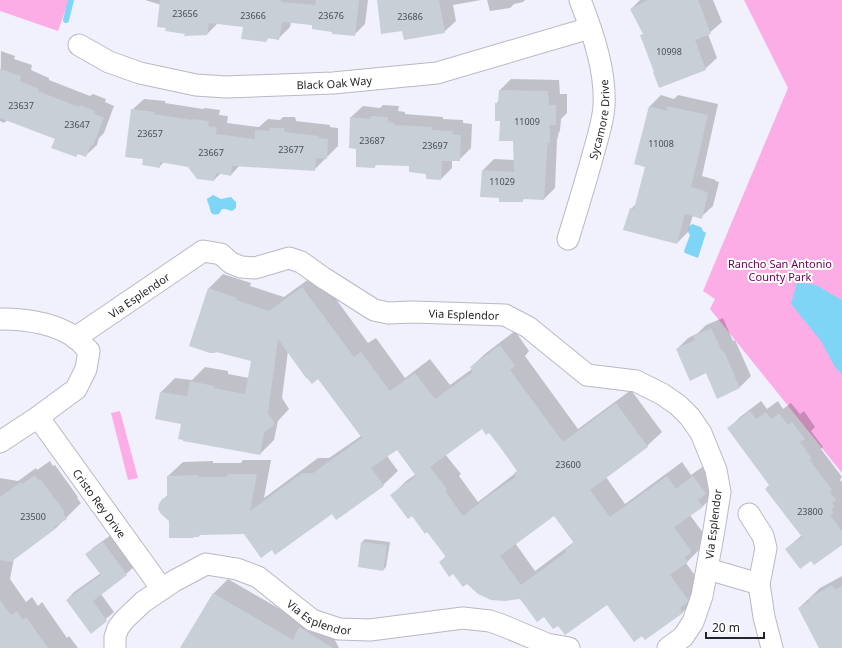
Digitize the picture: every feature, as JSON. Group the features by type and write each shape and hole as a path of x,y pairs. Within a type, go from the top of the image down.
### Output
{"street":[{"name":"Sycamore Drive","path":"568,239 597,143 604,107 604,88 600,65 590,28 580,0"},
{"name":"Black Oak Way","path":"79,45 109,62 140,73 196,85 226,87 333,83 437,73 590,28"},
{"name":"Via Esplendor","path":"75,338 203,251 221,254 231,263 241,267 255,268 288,258 301,262 374,310 388,314 420,312 505,315 528,327 587,375 636,381 662,394 678,405 690,417 701,433 716,470 720,492 708,569 702,596 693,622 683,637 668,648"},
{"path":"0,319 20,319 51,326 75,338 89,352 86,369 76,389 38,417 0,442"},
{"name":"Cristo Rey Drive","path":"38,417 162,589"},
{"path":"749,514 763,536 766,548 759,584 764,617 772,648"},
{"name":"Via Esplendor","path":"114,648 118,628 124,620 143,602 174,581 206,564 237,569 258,577 312,620 339,629 370,630 463,618 490,621 547,646 569,648"},
{"path":"708,569 759,584"}],"green space":[{"path":"0,0 69,0 58,31 0,11"},
{"name":"Rancho San Antonio County Park","path":"744,0 842,0 842,473 710,309 715,299 703,291 788,88"},
{"path":"120,411 138,478 128,480 111,413"}],"water":[{"path":"213,195 221,199 231,197 236,202 236,208 232,211 222,209 219,214 212,214 207,199"},
{"path":"692,224 701,227 706,233 698,258 685,253 684,251 690,235 688,232 689,227"},
{"path":"797,282 816,285 842,300 842,374 835,367 821,341 791,304"}],"building":[{"path":"160,0 281,0 281,2 315,5 316,0 359,0 355,36 332,34 332,32 312,29 312,25 282,22 279,40 267,38 266,42 241,39 243,27 209,23 207,35 184,36 185,34 165,31 166,28 157,27"},
{"path":"377,0 439,0 445,33 404,40 402,31 381,34"},
{"path":"648,0 698,0 711,34 695,40 706,70 659,88 640,35 643,34 630,9"},
{"path":"0,69 21,76 20,81 39,89 38,91 79,107 80,105 95,111 94,114 104,118 93,146 91,145 86,157 78,154 76,157 51,148 55,139 0,118"},
{"path":"499,90 548,91 549,105 556,105 556,125 550,125 550,143 548,143 547,152 544,200 523,199 523,202 499,202 499,198 480,197 482,170 514,172 513,141 499,141 500,121 495,121 495,103 498,103"},
{"path":"649,106 668,111 666,106 708,115 691,187 708,193 702,219 685,214 677,244 623,230 630,208 634,209 645,167 634,164"},
{"path":"131,109 155,112 154,114 192,120 209,121 208,126 217,127 216,134 255,139 255,130 270,131 270,128 284,128 285,132 319,136 319,138 328,139 327,159 316,158 315,171 232,166 231,176 216,173 214,181 197,179 188,167 160,162 160,168 142,165 143,159 125,157"},
{"path":"371,116 388,117 388,122 394,123 394,125 432,127 432,130 453,131 452,134 461,135 460,161 442,161 441,180 426,179 426,174 409,172 409,166 375,165 375,168 356,167 356,149 349,148 350,117 370,119"},
{"path":"302,287 354,357 361,352 390,391 415,373 435,399 473,372 470,367 500,345 515,366 510,370 563,442 616,403 648,447 590,490 610,517 667,476 676,489 693,476 706,494 698,500 703,507 674,527 692,552 685,557 688,562 670,575 688,600 687,603 680,608 683,613 645,640 642,636 634,642 607,605 565,635 558,626 553,629 544,617 537,622 520,599 505,601 491,600 478,594 467,584 463,587 453,574 449,577 439,562 446,557 427,532 425,534 412,516 408,519 390,495 416,476 397,450 371,468 384,486 336,520 332,514 275,555 272,550 261,558 244,534 199,535 199,537 193,537 194,538 169,538 169,521 158,509 162,499 167,497 167,476 199,475 199,477 227,477 228,474 257,474 250,511 302,473 313,473 362,438 318,379 312,384 306,378 278,339 268,413 275,424 264,433 260,455 183,441 178,439 181,424 155,419 160,392 187,396 190,381 214,386 214,388 245,394 251,361 216,352 210,353 189,346 208,288 237,298 236,300 269,311","holes":["482,429 486,435 489,433 500,447 517,471 514,473 516,477 463,516 445,491 447,489 430,467","554,516 574,543 565,550 566,552 521,585 500,556"]},
{"path":"711,328 722,351 724,351 740,388 717,399 706,373 690,381 676,349 695,340 693,336"},
{"path":"750,411 756,419 766,412 772,419 779,413 788,425 792,422 805,439 800,442 812,459 809,459 832,490 830,492 836,500 832,503 835,507 831,509 834,513 830,515 842,531 842,545 814,565 811,561 800,569 785,549 802,537 765,489 769,485 727,428"},
{"path":"35,475 38,480 40,479 65,512 63,513 67,519 54,527 55,529 11,562 0,560 0,497 21,482 22,484"},
{"path":"103,542 127,575 93,601 107,621 91,634 66,600 101,575 85,554"},
{"path":"361,542 387,545 383,571 358,567"},
{"path":"832,585 835,590 842,586 842,648 819,648 798,608 809,602 808,599"},
{"path":"213,593 293,640 299,627 333,648 180,648"},
{"path":"0,600 11,615 17,611 23,620 26,617 48,648 0,648"}],"waterway":[{"path":"66,20 71,0"}]}
